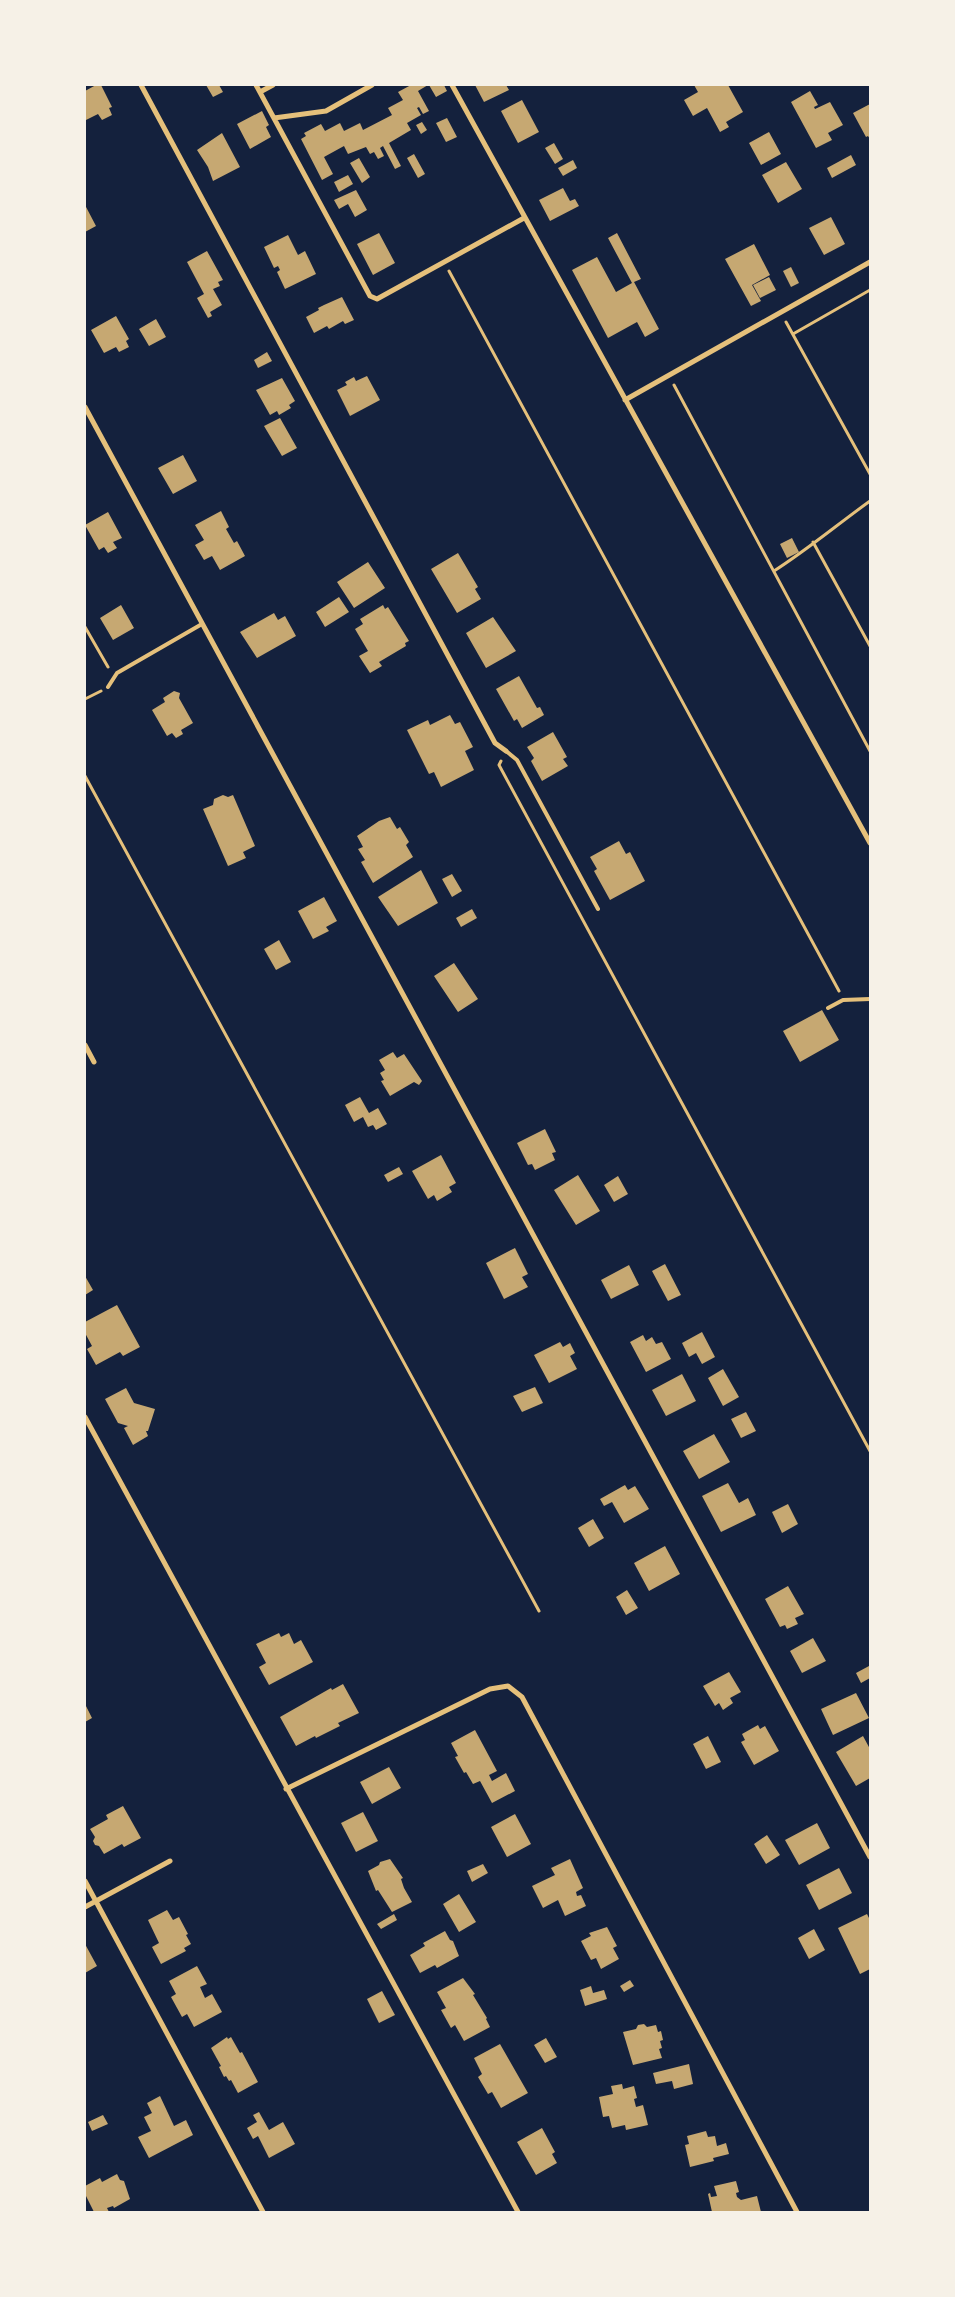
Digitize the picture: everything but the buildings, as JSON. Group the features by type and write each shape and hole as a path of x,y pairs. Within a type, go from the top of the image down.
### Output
{"street":[{"path":"141,85 495,743 506,751"},
{"path":"256,85 370,296 377,299 524,218"},
{"path":"260,92 273,85"},
{"path":"274,118 326,111 372,85"},
{"path":"452,85 870,844"},
{"path":"625,400 870,262"},
{"path":"85,407 870,1857"},
{"path":"85,1045 94,1062"},
{"path":"85,1417 518,2212"},
{"path":"286,1788 490,1689 508,1686 522,1697 797,2212"},
{"path":"85,1907 170,1861"},
{"path":"85,1881 262,2212"}],"lane":[{"path":"108,687 117,673 202,624"},
{"path":"506,751 517,760 598,909"},
{"path":"828,1008 843,1000 870,999"}],"path":[{"path":"449,272 843,1000"},
{"path":"792,334 870,290"},
{"path":"780,313 870,474"},
{"path":"669,376 870,751"},
{"path":"773,571 802,553 813,542 870,501"},
{"path":"813,542 870,646"},
{"path":"85,627 106,666 117,673"},
{"path":"85,699 108,687"},
{"path":"499,765 870,1451"},
{"path":"85,776 539,1611"}]}
